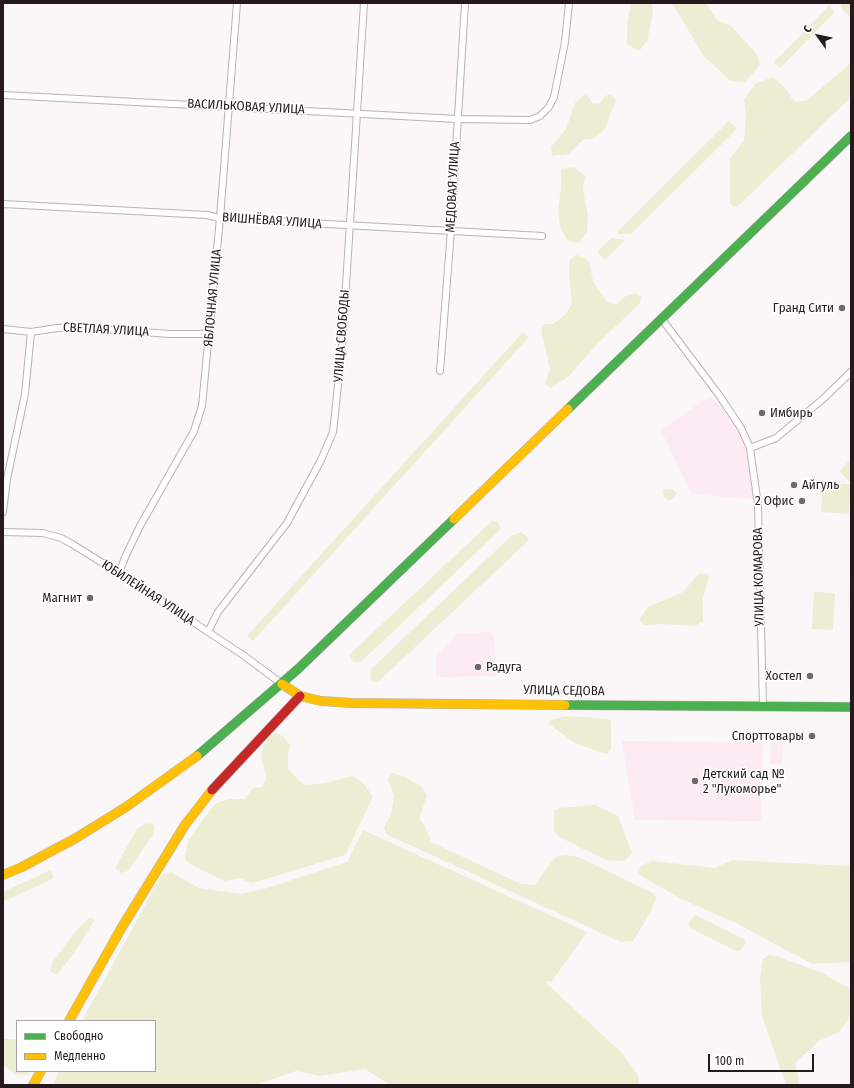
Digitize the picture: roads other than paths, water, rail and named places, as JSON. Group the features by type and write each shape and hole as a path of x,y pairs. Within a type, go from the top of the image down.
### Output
{"main road":[{"path":"3,875 22,867 76,838 126,807 190,762 282,684 851,136"},
{"name":"УЛИЦА СЕДОВА","path":"282,684 300,696 321,701 352,703 851,707"},
{"path":"70,1020 126,920 185,825 207,795 300,696"},
{"path":"33,1085 40,1072"}],"street":[{"name":"ЯБЛОЧНАЯ УЛИЦА","path":"119,573 140,526 194,431 202,406 210,334 237,3"},
{"name":"УЛИЦА СВОБОДЫ","path":"208,632 218,612 287,523 321,460 333,432 342,348 364,3"},
{"name":"МЕДОВАЯ УЛИЦА","path":"440,371 451,230 465,3"},
{"name":"ВАСИЛЬКОВАЯ УЛИЦА","path":"3,95 457,119 530,120 540,116 549,107 554,97 565,42 569,3"},
{"name":"ВИШНЁВАЯ УЛИЦА","path":"3,204 542,236"},
{"name":"УЛИЦА КОМАРОВА","path":"661,318 719,395 741,428 750,448 758,505 763,706"},
{"name":"СВЕТЛАЯ УЛИЦА","path":"3,329 31,332 73,327 170,334 210,334"},
{"path":"3,512 5,477 25,394 31,332"},
{"path":"750,448 776,438 851,372"},
{"name":"ЮБИЛЕЙНАЯ УЛИЦА","path":"3,532 43,533 61,538 119,573 243,655 282,684"}],"place":[{"name":"Гранд Сити","path":"842,308"},
{"name":"Имбирь","path":"762,413"},
{"name":"Айгуль","path":"794,485"},
{"name":"2 Офис","path":"802,501"},
{"name":"Магнит","path":"90,598"},
{"name":"Радуга","path":"478,667"},
{"name":"Хостел","path":"810,676"},
{"name":"Спорттовары","path":"812,736"},
{"name":"Детский сад № 2 \"Лукоморье\"","path":"695,781"}]}
